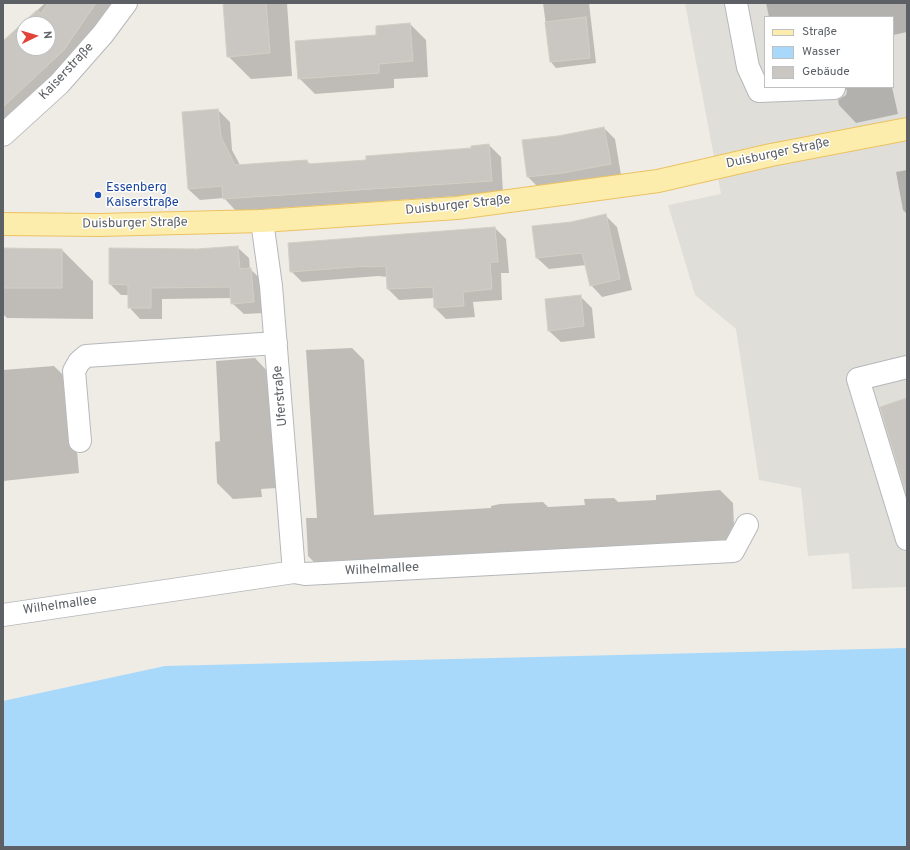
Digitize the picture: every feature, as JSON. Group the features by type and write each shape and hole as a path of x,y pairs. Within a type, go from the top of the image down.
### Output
{"main road":[{"name":"Duisburger Straße","path":"3,224 99,225 262,221 457,208 658,181 771,155 907,129"}],"street":[{"name":"Kaiserstraße","path":"3,135 59,84 103,34 126,3"},
{"path":"736,3 748,67 759,91 834,88"},
{"name":"Uferstraße","path":"262,221 271,286 294,572"},
{"path":"80,441 74,371 79,362 86,356 276,343"},
{"path":"907,367 858,380 907,539"},
{"name":"Wilhelmallee","path":"3,615 294,572 305,574 733,552 747,525"}],"shaded area":[{"path":"685,3 907,3 907,587 852,589 849,553 808,556 801,488 759,480 736,329 695,295 668,205 721,194"}],"water":[{"path":"907,648 907,847 3,847 3,701 165,666"}],"building":[{"path":"48,3 96,3 64,50 3,107 3,41 16,29 16,56 56,56 56,16 30,16 37,10 41,14"},
{"path":"223,3 266,3 270,53 227,57"},
{"path":"586,17 590,58 550,62 545,22"},
{"path":"410,23 413,61 379,64 379,73 298,79 295,41 376,35 376,26"},
{"path":"218,109 221,137 235,165 307,160 308,164 366,160 366,156 471,148 471,146 489,144 492,181 223,199 222,186 188,189 182,112"},
{"path":"604,127 611,164 562,173 527,177 522,140 558,136"},
{"path":"606,214 620,279 590,286 582,253 536,258 532,226 571,222"},
{"path":"495,227 498,262 490,262 492,289 463,292 464,306 434,308 433,287 387,289 386,266 290,272 288,243"},
{"path":"238,246 240,269 251,268 254,302 231,304 230,287 151,288 151,308 128,308 128,285 109,284 109,248 197,249"},
{"path":"3,248 62,249 62,288 3,288"},
{"path":"581,295 584,326 548,331 545,299"},
{"path":"907,398 907,496 880,407"}],"place":[{"name":"Essenberg Kaiserstraße","path":"98,195"}]}
